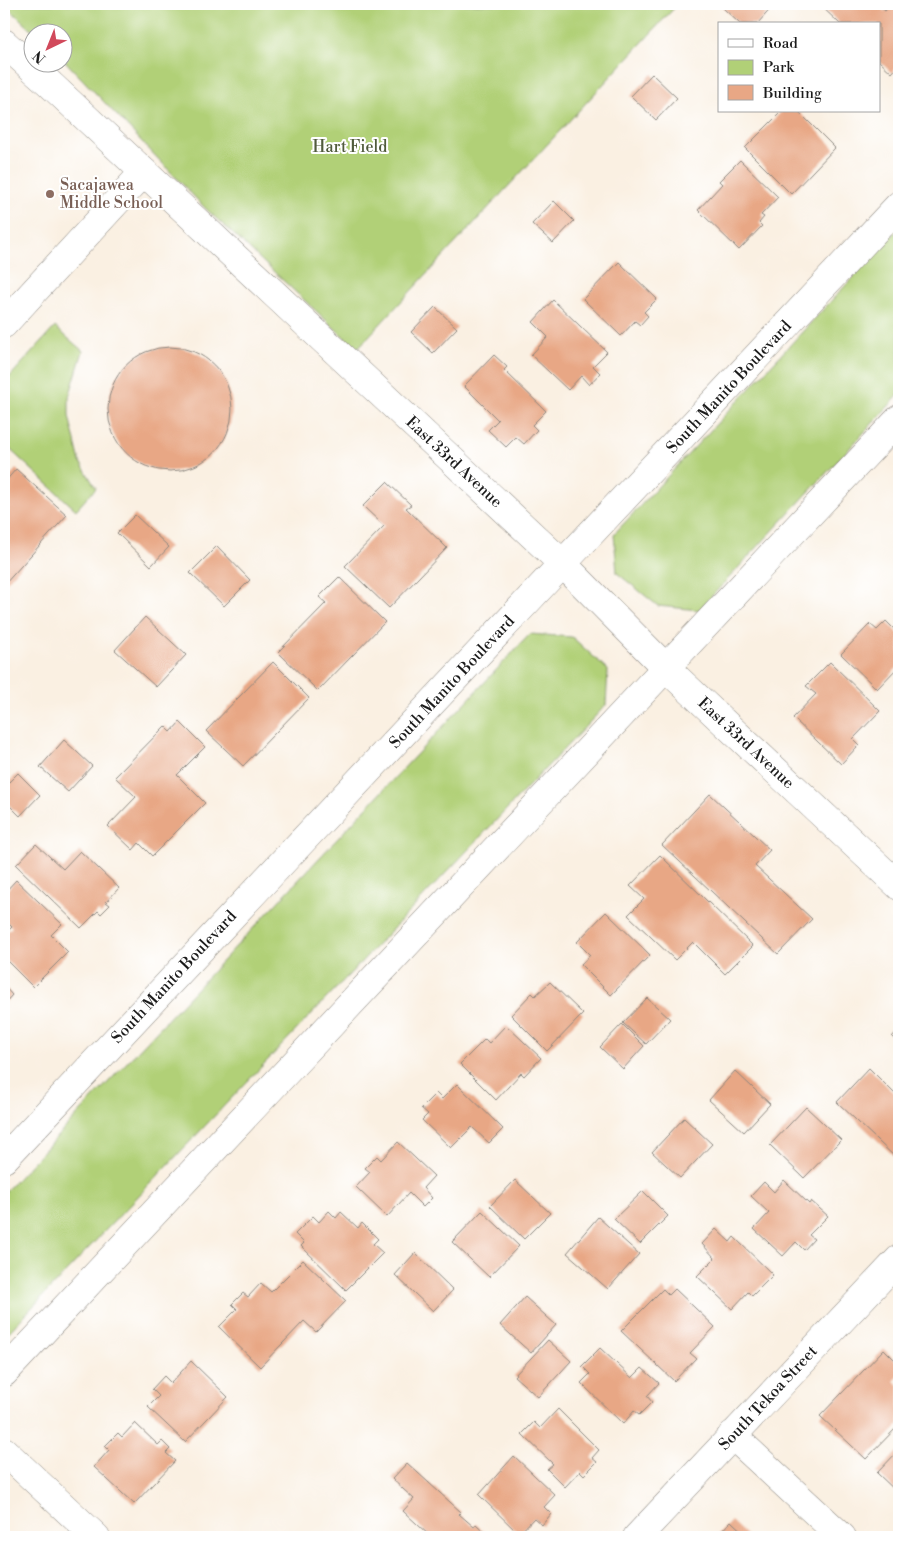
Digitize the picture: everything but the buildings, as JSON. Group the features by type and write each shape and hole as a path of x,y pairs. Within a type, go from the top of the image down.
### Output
{"street":[{"name":"East 33rd Avenue","path":"4,43 563,564 666,668 899,886"},
{"path":"4,324 144,172"},
{"name":"South Manito Boulevard","path":"4,1159 899,205"},
{"path":"4,1372 899,419"},
{"name":"South Tekoa Street","path":"637,1537 899,1258"},
{"path":"732,1435 842,1537"},
{"path":"4,1451 96,1537"}],"green space":[{"name":"Hart Field","path":"4,4 678,4 357,349 205,208 72,68 72,22 23,22"},
{"path":"899,228 899,395 699,610 658,606 617,573 614,534"},
{"path":"55,327 83,351 69,397 69,416 80,462 96,488 76,510 4,444 4,383"},
{"path":"530,634 572,637 608,670 606,705 4,1337 4,1193"}],"place":[{"name":"Sacajawea Middle School","path":"50,194"}]}
